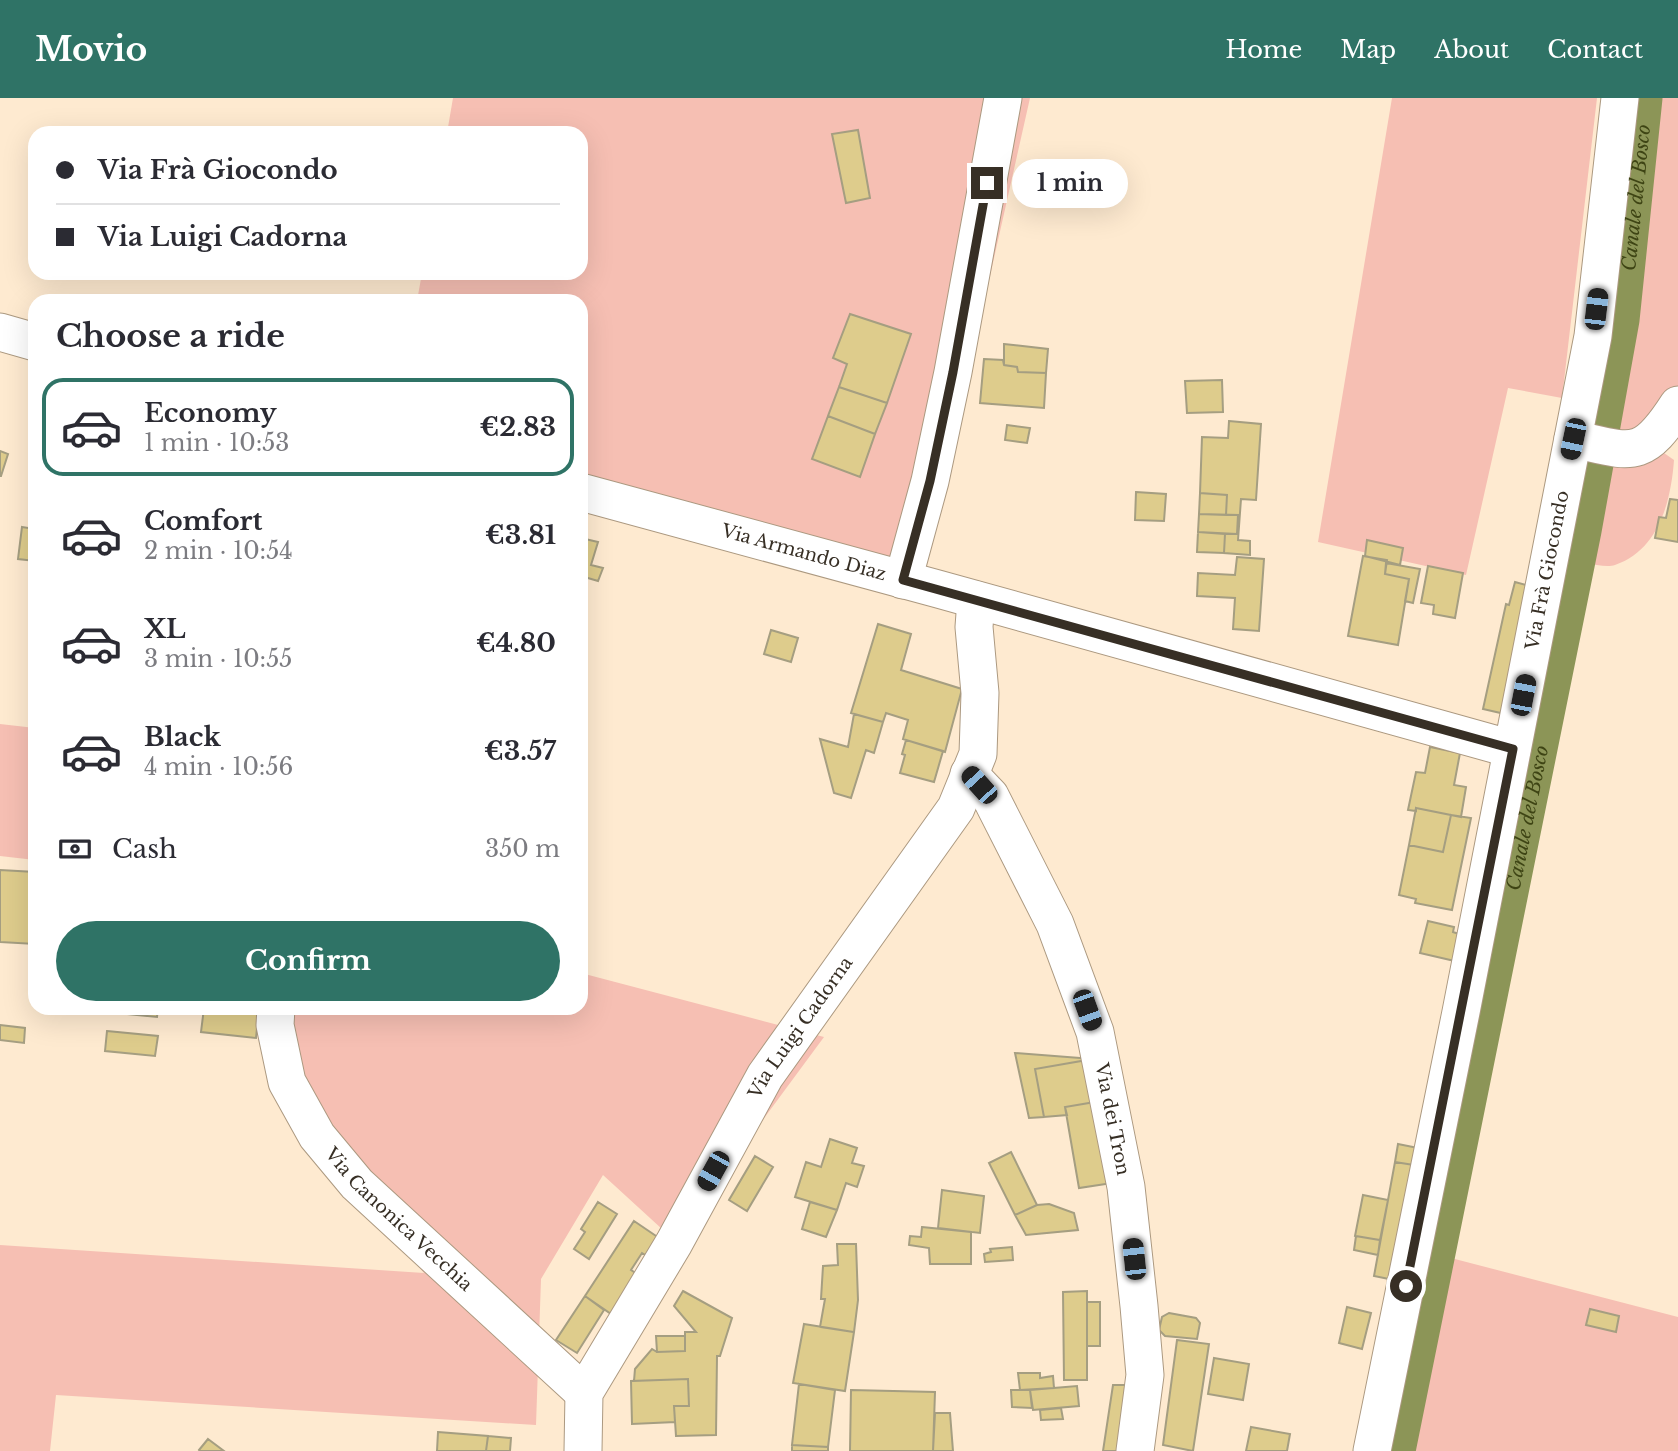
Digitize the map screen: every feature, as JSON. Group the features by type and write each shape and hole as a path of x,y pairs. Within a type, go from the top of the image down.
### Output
{"street":[{"path":"903,580 930,481 953,372 1003,98"},
{"name":"Via Frà Giocondo","path":"1372,1451 1513,749 1591,443 1593,335 1620,98"},
{"path":"0,332 28,340"},
{"path":"1591,443 1641,447 1662,430 1678,405"},
{"name":"Via Armando Diaz","path":"588,494 1513,749"},
{"name":"Via Luigi Cadorna","path":"583,1451 584,1393 674,1242 765,1076 956,808 978,754 980,693 974,627 976,600"},
{"name":"Via dei Tron","path":"970,774 990,796 1055,924 1095,1032 1126,1187 1139,1306 1145,1375 1135,1451"},
{"name":"Via Canonica Vecchia","path":"276,1015 275,1025 287,1082 317,1136 358,1184 584,1393"}],"shaded area":[{"path":"453,98 1030,98 923,574 588,485 588,294 418,294 421,280 588,280 588,126 448,126"},
{"path":"1392,98 1597,98 1562,398 1508,388 1466,575 1318,542"},
{"path":"1654,98 1678,98 1678,388 1651,444 1674,460 1670,492 1660,522 1642,548 1615,565 1587,564 1622,385"},
{"path":"0,724 28,727 28,859 0,856"},
{"path":"588,975 824,1037 674,1240 603,1175 541,1279 536,1425 56,1395 50,1451 0,1451 0,1245 424,1273 277,1099 283,1015 588,1015"},
{"path":"1451,1258 1678,1317 1678,1451 1413,1451"}],"building":[{"path":"858,130 870,198 846,203 832,134"},
{"path":"850,314 911,334 887,403 839,387 847,364 833,358"},
{"path":"1004,344 1048,349 1046,373 1018,372 1017,367 1004,365"},
{"path":"984,359 1003,360 1004,365 1017,367 1018,372 1046,373 1044,408 980,403"},
{"path":"1222,380 1223,412 1187,413 1185,381"},
{"path":"839,387 887,403 875,434 828,416"},
{"path":"828,416 875,434 860,477 812,459"},
{"path":"1229,421 1261,424 1256,500 1241,499 1238,540 1250,541 1250,555 1224,553 1225,534 1237,534 1238,515 1226,515 1227,495 1200,493 1202,437 1228,438"},
{"path":"1007,425 1030,428 1027,443 1005,440"},
{"path":"0,451 8,454 1,476 0,476"},
{"path":"1136,492 1166,494 1164,521 1135,520"},
{"path":"1200,493 1227,495 1226,515 1199,514"},
{"path":"1670,499 1678,500 1678,542 1655,538 1659,517 1666,518"},
{"path":"1199,514 1238,515 1237,534 1198,532"},
{"path":"22,527 28,528 28,560 18,559"},
{"path":"1198,532 1225,534 1224,553 1197,552"},
{"path":"588,540 598,542 591,565 603,568 598,581 588,578"},
{"path":"1367,540 1403,548 1400,565 1365,556"},
{"path":"1363,556 1387,560 1385,574 1409,579 1398,645 1348,636"},
{"path":"1237,557 1264,559 1259,631 1233,629 1235,598 1197,596 1198,573 1235,575"},
{"path":"1386,563 1420,569 1413,603 1405,601 1409,579 1385,574"},
{"path":"1428,566 1463,573 1455,618 1433,614 1434,605 1421,603"},
{"path":"1515,582 1540,589 1505,714 1483,709 1506,604 1509,605"},
{"path":"878,624 911,634 901,670 962,689 945,752 903,739 908,720 886,713 883,722 851,713"},
{"path":"771,630 798,638 791,662 764,654"},
{"path":"854,714 883,722 874,753 866,750 851,798 834,793 820,739 848,747"},
{"path":"906,740 943,751 934,782 900,773"},
{"path":"1430,747 1460,753 1454,785 1466,787 1461,817 1416,808 1416,811 1408,810 1416,772 1425,773"},
{"path":"1416,808 1451,815 1443,852 1409,845"},
{"path":"1451,815 1471,818 1452,910 1415,903 1416,899 1399,895 1409,845 1443,852"},
{"path":"0,870 28,872 28,944 0,942"},
{"path":"1428,921 1454,927 1453,932 1465,936 1459,962 1420,953"},
{"path":"203,1015 258,1015 256,1038 201,1032"},
{"path":"0,1025 25,1028 24,1043 0,1040"},
{"path":"107,1031 158,1036 155,1056 105,1051"},
{"path":"1015,1053 1093,1059 1035,1069 1044,1117 1029,1118"},
{"path":"1093,1059 1101,1101 1065,1107 1067,1115 1044,1117 1035,1069"},
{"path":"1101,1101 1119,1182 1079,1188 1065,1107"},
{"path":"830,1139 857,1148 852,1163 864,1166 857,1187 846,1183 837,1210 795,1197 806,1162 821,1167"},
{"path":"1398,1144 1423,1149 1420,1166 1395,1162"},
{"path":"1011,1152 1037,1205 1015,1215 989,1163"},
{"path":"755,1156 773,1167 747,1211 729,1200"},
{"path":"1395,1162 1420,1166 1399,1281 1374,1276"},
{"path":"942,1190 984,1196 980,1233 938,1228"},
{"path":"1363,1195 1388,1200 1380,1240 1355,1236"},
{"path":"598,1202 617,1214 589,1259 574,1249 585,1232 581,1229"},
{"path":"810,1202 837,1210 826,1237 802,1229"},
{"path":"1049,1204 1074,1213 1078,1230 1026,1235 1015,1215 1037,1205"},
{"path":"634,1221 659,1238 647,1256 642,1253 631,1270 640,1276 614,1316 585,1296"},
{"path":"922,1227 971,1232 971,1264 930,1264 929,1248 909,1245 910,1236 921,1237"},
{"path":"1356,1236 1380,1240 1378,1255 1354,1250"},
{"path":"837,1244 856,1244 858,1300 854,1332 820,1327 825,1299 821,1299 823,1266 838,1265"},
{"path":"1012,1247 1013,1260 985,1262 984,1254 991,1252 990,1249"},
{"path":"683,1291 732,1318 720,1356 717,1356 716,1435 676,1436 674,1406 689,1406 688,1379 634,1381 635,1369 652,1349 657,1352 685,1351 685,1332 696,1332 674,1306"},
{"path":"1087,1291 1087,1380 1064,1380 1063,1292"},
{"path":"585,1296 604,1310 577,1353 556,1340"},
{"path":"1087,1302 1100,1302 1100,1346 1087,1346"},
{"path":"1347,1307 1371,1313 1362,1349 1339,1343"},
{"path":"1590,1309 1619,1316 1616,1332 1586,1325"},
{"path":"1169,1313 1196,1318 1200,1323 1197,1339 1165,1336 1159,1330 1162,1317"},
{"path":"804,1324 854,1332 845,1391 793,1383"},
{"path":"656,1336 685,1336 685,1351 657,1352"},
{"path":"1177,1340 1209,1344 1193,1451 1163,1445"},
{"path":"1214,1358 1249,1364 1243,1400 1208,1394"},
{"path":"1018,1373 1040,1373 1040,1378 1053,1376 1054,1388 1020,1390"},
{"path":"688,1379 689,1406 674,1406 675,1422 632,1424 631,1381"},
{"path":"799,1384 835,1390 828,1447 792,1445"},
{"path":"1113,1385 1140,1385 1129,1451 1103,1451"},
{"path":"1077,1386 1079,1406 1033,1410 1030,1390"},
{"path":"851,1390 935,1392 933,1451 850,1451"},
{"path":"1011,1390 1030,1390 1032,1408 1012,1407"},
{"path":"1061,1408 1063,1419 1041,1420 1040,1410"},
{"path":"935,1413 950,1413 953,1451 933,1451"},
{"path":"1251,1427 1290,1434 1287,1451 1246,1451"},
{"path":"438,1432 488,1436 486,1451 437,1451"},
{"path":"488,1436 511,1438 510,1451 486,1451"},
{"path":"208,1439 224,1451 200,1451"},
{"path":"792,1445 828,1447 828,1451 792,1451"}],"waterway":[{"name":"Canale del Bosco","path":"1399,1451 1585,531 1623,320 1646,98"}],"route":[{"path":"987,183 953,372 930,481 903,580 1513,749 1406,1286"}]}
